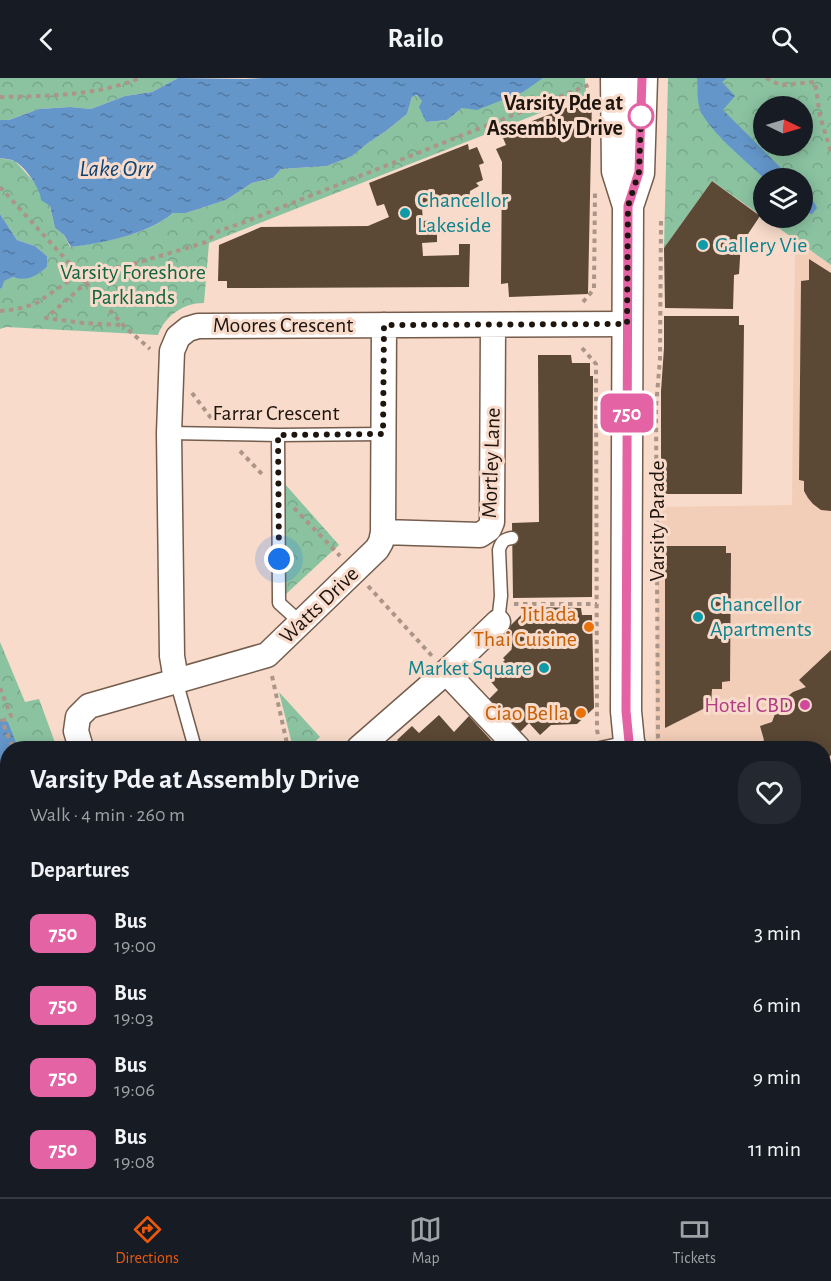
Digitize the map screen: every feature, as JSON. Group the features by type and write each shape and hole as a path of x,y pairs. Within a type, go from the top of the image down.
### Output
{"street":[{"name":"Varsity Parade","path":"628,206 639,172 642,78"},
{"name":"Varsity Parade","path":"606,80 618,171 628,206 626,711 618,741"},
{"name":"Moores Crescent","path":"176,680 172,656 171,368 172,351 178,337 188,329 198,326 627,324"},
{"name":"Watts Drive","path":"79,741 76,731 78,717 89,706 267,655 377,549 383,532 384,325"},
{"name":"Mortley Lane","path":"383,532 480,535 489,530 492,522 493,325"},
{"path":"367,741 446,672 506,613"},
{"path":"446,672 511,741"}],"lane":[{"name":"Farrar Crescent","path":"170,433 383,434"},
{"path":"278,435 279,603 301,623"},
{"path":"506,613 501,596 500,550 504,540 513,538"},
{"path":"176,680 193,741"}],"path":[{"path":"0,97 63,95 124,85 140,78"},
{"path":"766,78 780,85 815,80 820,116 831,152"},
{"path":"0,311 34,304 80,274 129,265 206,242 219,231 606,80"},
{"path":"582,302 594,289 595,185"},
{"path":"0,187 80,274 123,326 171,368 224,434 446,672"},
{"name":"Varsity Parade","path":"660,221 660,359 656,407 660,741"},
{"path":"86,283 46,318 123,326"},
{"path":"582,348 597,364 597,730 609,741"},
{"path":"506,613 597,604 626,604"},
{"path":"272,676 286,741"},
{"path":"0,688 11,716 2,721 10,741"}],"shaded area":[{"path":"795,240 831,265 831,741 656,741 659,507 792,505"}],"green space":[{"path":"0,78 178,78 152,92 125,96 91,109 69,107 39,109 9,120 0,120"},
{"name":"Varsity Foreshore Parklands","path":"543,78 585,78 586,95 209,243 204,303 189,305 176,312 165,322 158,335 6,327 0,329 0,289 3,281 13,277 26,278 39,273 47,267 47,256 35,246 17,240 0,214 0,158 15,161 36,184 50,206 55,228 64,235 72,247 125,236 151,227 173,213 186,213 226,200 252,183 273,178 281,169 327,166 351,156 407,114 412,97 418,95 423,101 426,122 447,120 462,108"},
{"path":"668,78 831,78 831,265 778,228 813,228 813,168 753,168 753,210 712,181 664,248"},
{"path":"284,483 339,545 286,594"},
{"path":"0,642 25,702 39,699 54,741 6,741 0,725"},
{"path":"279,692 320,737 316,741 291,741"}],"water":[{"name":"Lake Orr","path":"178,78 543,78 523,92 477,110 462,108 447,120 426,122 419,107 422,101 417,95 412,97 407,114 352,156 327,166 281,169 273,178 252,183 226,200 186,213 173,213 151,227 124,237 71,247 64,235 55,228 50,206 41,200 27,172 18,163 0,158 0,120 9,120 39,109 70,107 91,109 125,96 152,92"},
{"path":"697,78 727,78 722,82 735,96 723,110 753,140 753,156 769,156 781,168 753,168 708,123 702,114 698,99"},
{"path":"813,201 814,202 817,208 813,213"},
{"path":"0,214 17,240 35,246 47,256 47,267 31,277 23,279 13,277 4,281 0,289"},
{"path":"0,719 8,722 15,741 0,741"}],"building":[{"path":"592,98 588,294 509,297 508,283 501,284 502,162 496,149 506,145 501,133"},
{"name":"Chancellor Lakeside","path":"468,144 469,150 477,147 484,163 479,165 483,180 476,183 479,186 470,191 469,203 437,203 422,208 423,221 437,220 437,242 422,243 423,256 459,255 459,244 470,244 469,287 227,288 227,281 218,281 219,245 261,227 368,226 389,217 384,204 377,206 369,183"},
{"name":"Gallery Vie","path":"712,181 753,211 753,226 746,237 742,235 739,240 741,242 739,274 734,275 733,309 665,308 664,248"},
{"path":"809,259 831,273 831,511 821,510 813,504 804,491 804,481 799,480 801,281 809,280"},
{"path":"664,316 739,316 739,325 744,325 742,494 661,494"},
{"path":"538,355 571,355 572,363 590,363 590,376 593,376 592,597 513,598 512,523 539,522"},
{"name":"Chancellor Apartments","path":"665,546 726,546 726,553 731,553 730,681 722,682 722,689 712,689 711,705 665,728"},
{"name":"Market Square","path":"529,607 581,608 582,615 592,615 594,708 577,724 551,725 540,735 529,723 519,733 487,701 498,690 487,677 505,660 503,658 512,649 500,636"},
{"name":"Hotel CBD","path":"831,650 831,741 763,741 760,726 772,722 783,700 793,692 806,687 799,680"},
{"name":"Market Square","path":"439,715 454,732 469,716 492,741 397,740 412,726 419,733"}],"bus line":[{"name":"750","path":"629,741 626,711 628,206 639,172 642,78"}],"place":[{"name":"Varsity Pde at Assembly Drive","path":"641,116"},
{"name":"Chancellor Lakeside","path":"405,213"},
{"name":"Gallery Vie","path":"703,245"},
{"name":"Chancellor Apartments","path":"698,617"},
{"name":"Jitlada Thai Cuisine","path":"589,627"},
{"name":"Market Square","path":"544,668"},
{"name":"Hotel CBD","path":"805,705"},
{"name":"Ciao Bella","path":"581,713"}],"route":[{"path":"279,559 278,435 383,434 384,325 627,324 628,206 639,172 641,116"}]}
